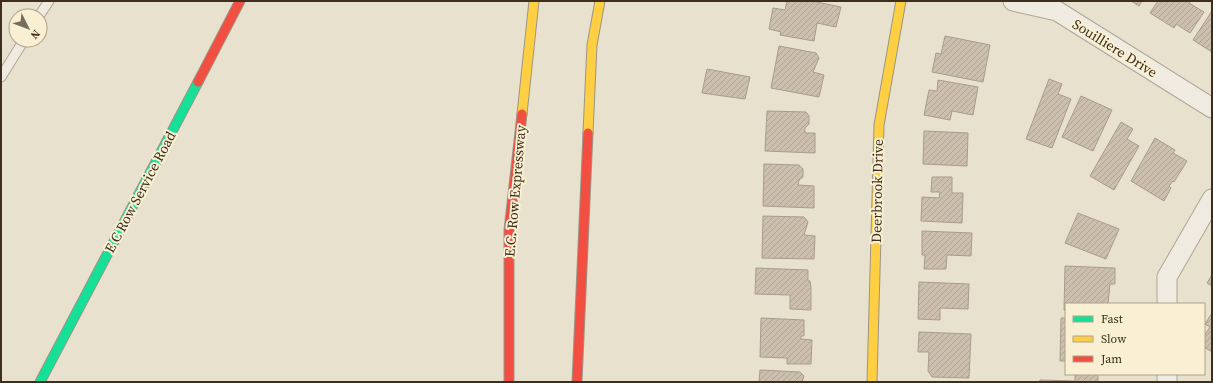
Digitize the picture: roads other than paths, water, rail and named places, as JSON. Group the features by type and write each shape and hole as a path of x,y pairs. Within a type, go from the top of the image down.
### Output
{"main road":[{"name":"E C Row Service Road","path":"40,382 240,1"},
{"name":"E.C. Row Expressway","path":"508,382 509,230 534,1"},
{"path":"577,382 592,45 600,1"},
{"name":"Deerbrook Drive","path":"872,382 879,125 901,1"}],"street":[{"name":"Souilliere Drive","path":"1013,1 1058,11 1212,108"},
{"path":"1167,303 1167,277 1212,199"}],"lane":[{"path":"1,77 19,48"}]}
